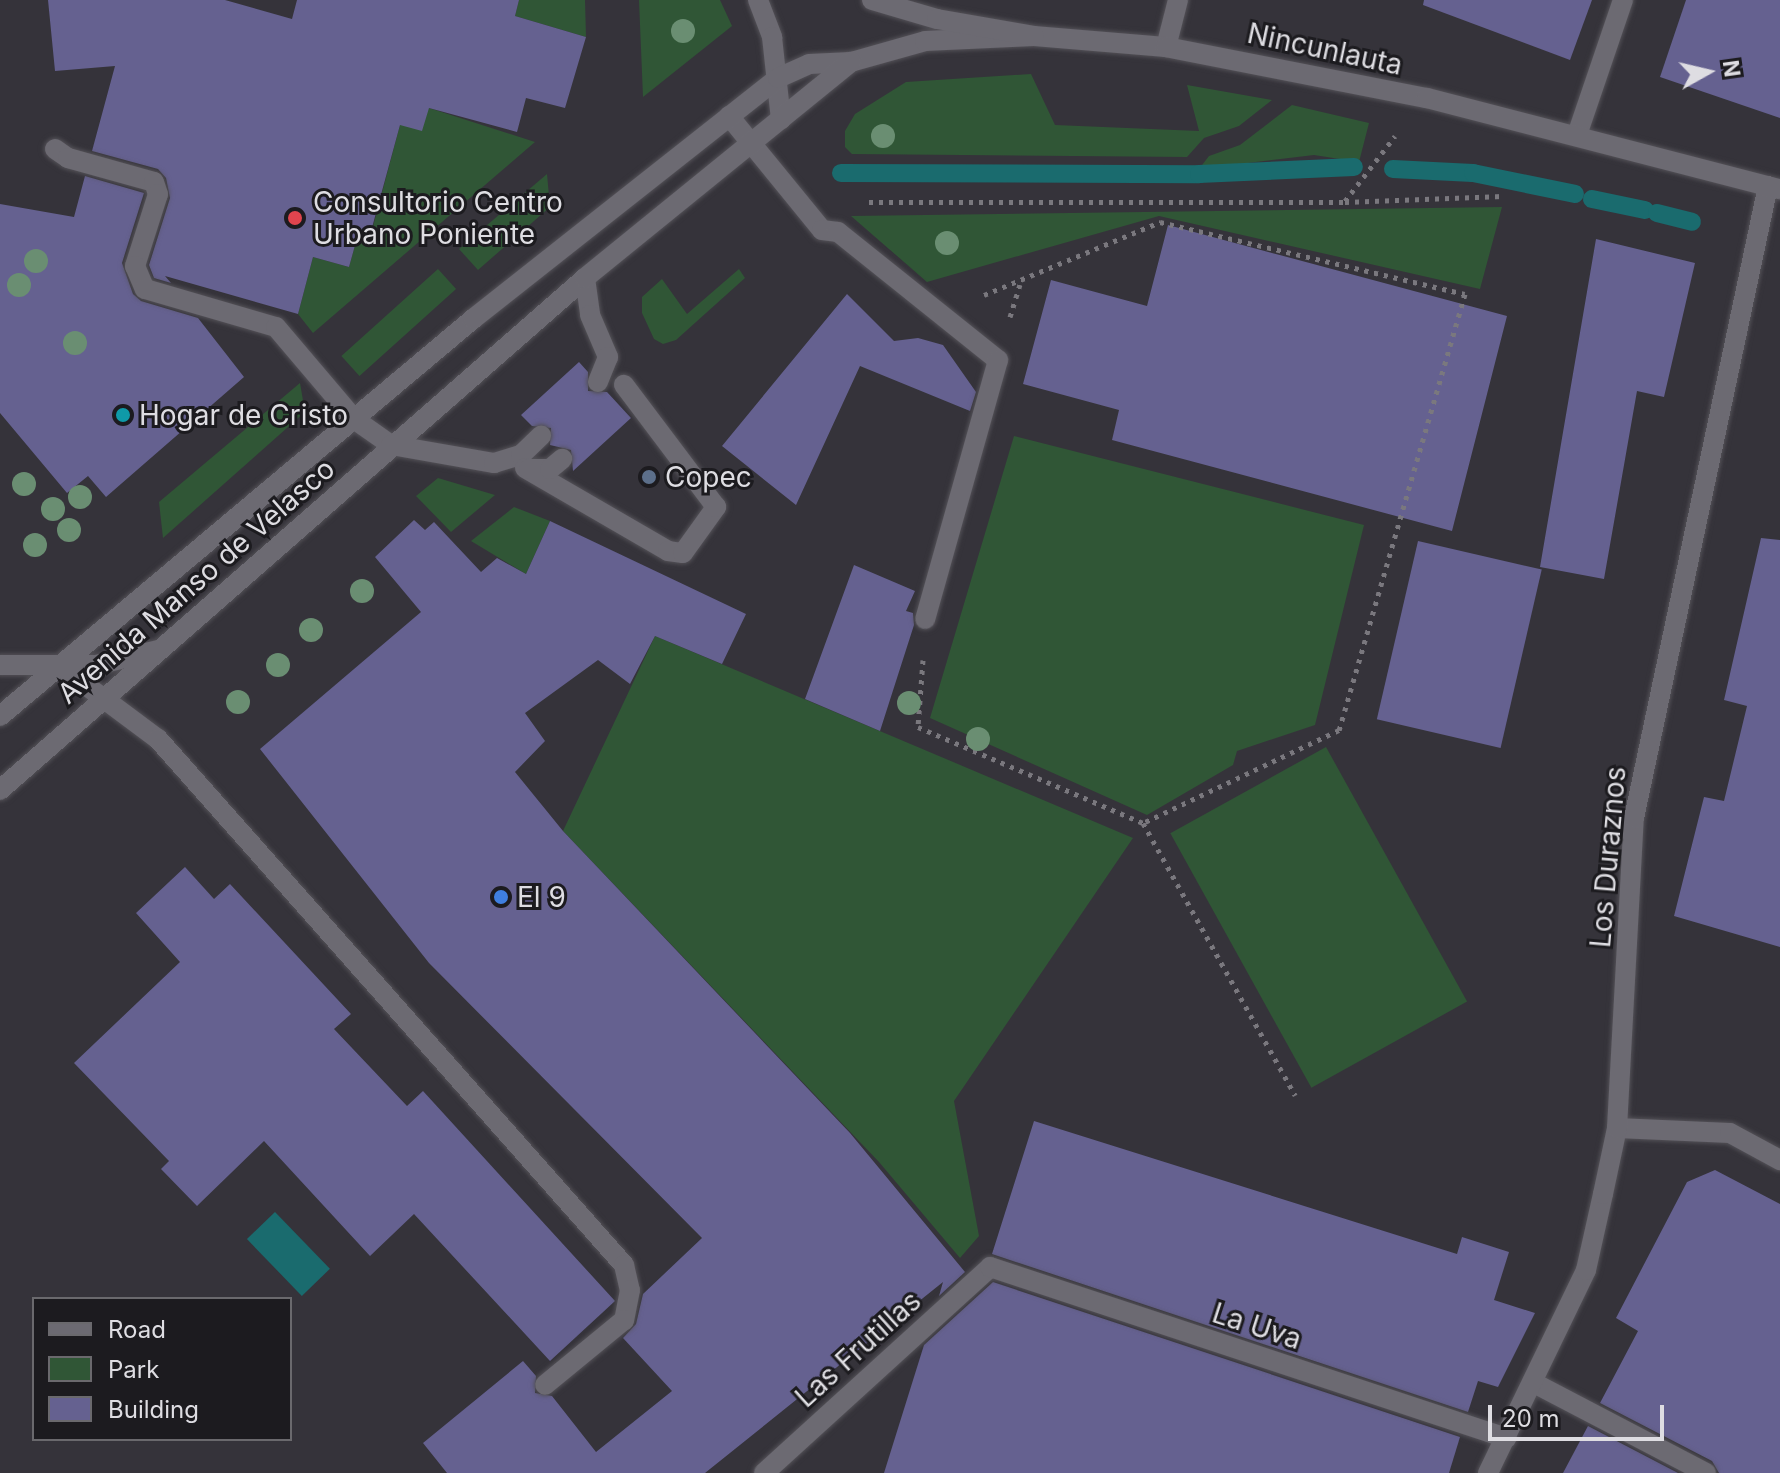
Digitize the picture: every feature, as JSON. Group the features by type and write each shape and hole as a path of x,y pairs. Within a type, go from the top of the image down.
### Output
{"street":[{"path":"758,0 772,37 781,120"},
{"path":"872,0 937,19 1034,36"},
{"path":"1166,47 1178,0"},
{"path":"1577,135 1623,0"},
{"name":"Nincunlauta","path":"851,62 925,41 1034,36 1166,47 1303,70 1577,135 1774,187"},
{"name":"Avenida Manso de Velasco","path":"0,716 354,419 778,78 809,64 851,62"},
{"name":"Avenida Manso de Velasco","path":"0,790 585,278 851,62"},
{"path":"729,116 822,230 838,232 998,360 925,619"},
{"path":"55,149 68,158 154,182 158,194 135,266 145,289 276,327 354,419 391,445 525,468 550,469 562,459"},
{"name":"Los Duraznos","path":"1488,1473 1586,1270 1617,1128 1634,818 1774,187"},
{"path":"525,468 668,551 683,553 716,507 621,395 590,315 585,278"},
{"path":"598,382 608,357"},
{"path":"494,463 521,455 541,436"},
{"path":"0,665 96,665 163,649"},
{"path":"60,666 158,739 222,807 624,1265 630,1290 624,1320 545,1385"},
{"path":"1617,1128 1730,1133 1780,1160"},
{"name":"La Uva","path":"990,1267 1506,1438"},
{"name":"Las Frutillas","path":"764,1473 990,1267"},
{"path":"1534,1383 1706,1473"}],"path":[{"path":"1345,202 1395,136"},
{"path":"855,203 1345,202 1503,196"},
{"path":"935,310 1020,284 1160,222 1465,294 1339,730 1143,823"},
{"path":"925,619 918,727 1143,823 1295,1095"}],"green space":[{"path":"519,0 585,0 586,37 515,16"},
{"path":"639,0 720,0 732,26 643,97"},
{"path":"1031,74 1055,125 1199,131 1187,85 1272,100 1239,126 1204,138 1187,157 852,154 845,147 845,131 855,114 906,82"},
{"path":"1292,105 1369,123 1359,162 1314,155 1199,169 1209,156 1240,145"},
{"path":"429,108 535,142 313,333 298,314 313,257 349,267 359,231 371,234 400,125"},
{"path":"547,174 550,207 478,270 459,249"},
{"path":"1502,207 1480,289 1159,216 927,282 851,216"},
{"path":"438,269 456,289 359,376 341,356"},
{"path":"739,269 745,278 676,340 663,344 654,339 642,313 642,297 662,279 687,314"},
{"path":"300,383 305,412 163,538 159,502"},
{"path":"1014,436 1364,525 1315,725 1237,751 1233,765 1147,815 930,718"},
{"path":"438,478 495,495 451,532 416,496"},
{"path":"514,507 550,521 526,574 471,541"},
{"path":"655,636 1133,838 954,1101 979,1236 960,1258 879,1162 563,831"},
{"path":"1326,747 1467,1002 1311,1088 1170,833"}],"water":[{"path":"275,1212 330,1269 302,1296 247,1239"}],"building":[{"name":"Consultorio Centro Urbano Poniente","path":"48,0 225,0 292,19 297,0 519,0 515,16 586,37 565,108 526,98 517,132 429,108 422,131 400,125 370,235 359,231 349,267 313,257 298,314 165,276 171,283 154,278 149,265 170,198 166,178 158,169 92,151 115,66 55,71"},
{"path":"1424,0 1592,0 1570,60 1423,5"},
{"path":"1686,0 1780,0 1780,118 1660,77"},
{"path":"85,176 144,193 122,263 133,294 141,301 198,318 244,377 106,497 88,476 67,493 0,413 0,204 74,217"},
{"path":"1168,225 1507,316 1452,531 1112,440 1119,410 1023,384 1051,280 1147,306"},
{"path":"1596,239 1695,263 1664,397 1637,391 1604,579 1540,567"},
{"path":"847,294 894,341 918,338 943,345 976,392 970,411 860,366 796,505 722,446"},
{"path":"579,362 588,372 588,391 607,392 631,418 573,471 571,450 550,445 551,428 532,426 521,415"},
{"path":"414,520 425,530 434,522 481,572 497,558 526,574 550,521 746,614 722,664 655,636 630,684 598,660 525,713 545,741 515,772 563,831 850,1133 965,1272 939,1296 943,1282 705,1473 447,1473 423,1443 523,1361 536,1376 535,1393 552,1396 596,1452 672,1391 623,1338 636,1324 643,1294 702,1238 429,963 260,749 421,612 375,557"},
{"path":"1761,538 1780,540 1780,947 1674,916 1704,797 1724,801 1747,706 1724,700"},
{"path":"1418,541 1542,570 1501,748 1377,719"},
{"path":"854,565 915,591 906,611 913,613 914,625 880,731 805,699"},
{"path":"185,867 214,899 230,884 351,1014 334,1029 407,1106 423,1091 615,1301 550,1361 414,1214 370,1256 264,1141 197,1206 161,1169 169,1161 74,1063 180,962 136,913"},
{"path":"1034,1121 1457,1254 1462,1237 1509,1252 1494,1300 1535,1313 1498,1387 1478,1381 1468,1412 992,1254"},
{"path":"1715,1170 1780,1204 1780,1473 1719,1473 1712,1461 1600,1403 1638,1331 1616,1318 1687,1182"},
{"path":"993,1282 1460,1437 1449,1473 884,1473 924,1345"},
{"path":"1588,1426 1678,1473 1563,1473"}],"waterway":[{"path":"841,173 1199,174 1354,167"},
{"path":"1393,169 1473,173 1575,194"},
{"path":"1592,199 1645,210"},
{"path":"1657,213 1692,222"}],"place":[{"name":"Consultorio Centro Urbano Poniente","path":"295,218"},
{"name":"Hogar de Cristo","path":"123,415"},
{"name":"Copec","path":"649,477"},
{"name":"El 9","path":"501,897"}]}
